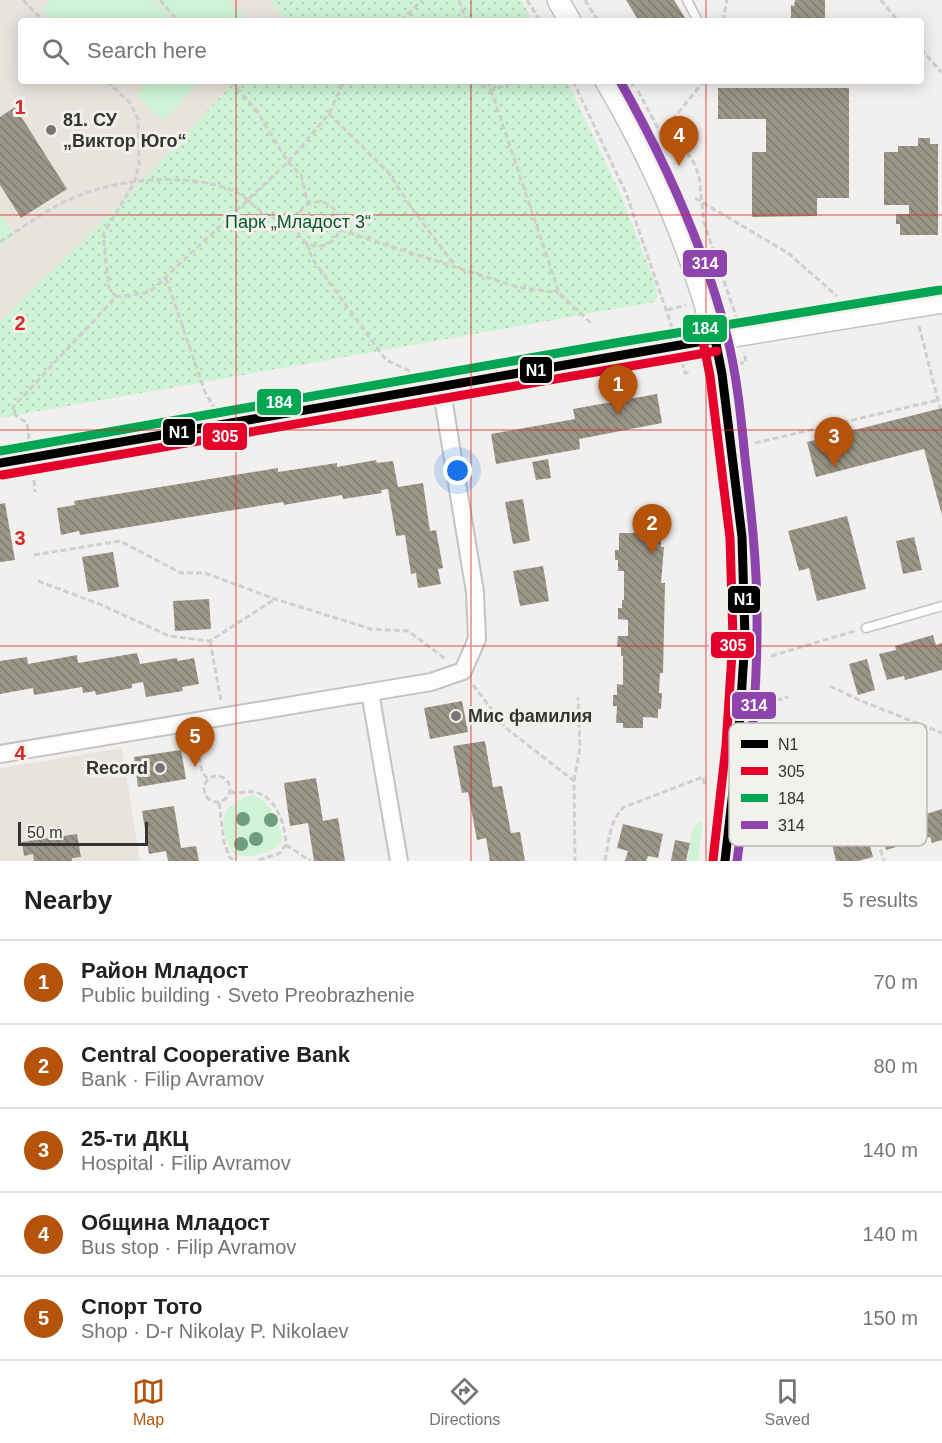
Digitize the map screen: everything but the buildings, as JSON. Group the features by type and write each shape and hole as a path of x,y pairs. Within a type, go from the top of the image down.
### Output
{"street":[{"path":"558,0 568,18"},
{"path":"620,84 639,142 680,231 715,339 723,374 742,537 745,638 740,723"},
{"path":"0,463 942,302"},
{"path":"0,754 431,682 463,671 477,639 475,592 441,386"},
{"path":"370,692 399,861"},
{"path":"725,861 729,826"}],"lane":[{"path":"687,0 696,18"},
{"path":"866,628 942,606"}],"path":[{"path":"23,0 40,18"},
{"path":"160,0 175,18"},
{"path":"404,18 422,0"},
{"path":"459,0 465,18"},
{"path":"527,0 538,18"},
{"path":"585,0 596,18"},
{"path":"724,18 727,0"},
{"path":"881,0 896,18"},
{"path":"924,52 942,73"},
{"path":"110,84 130,103 138,118 139,165 134,183 103,235 109,287 116,297"},
{"path":"234,84 256,110 288,162 301,175 308,204"},
{"path":"29,439 27,423 15,415 13,407 116,297 150,292 288,162 329,114 343,84"},
{"path":"479,84 491,90 510,84"},
{"path":"489,84 559,293 592,324"},
{"path":"574,84 626,193 669,316"},
{"path":"620,84 661,134 689,154 699,176 704,223 736,314"},
{"path":"661,134 702,84"},
{"path":"329,114 388,172 455,266"},
{"path":"0,242 59,205 108,185 152,180 186,181 234,190 263,213 296,227"},
{"path":"695,198 788,253 837,296"},
{"path":"306,243 312,246 326,245 332,242 340,230 339,215 329,204 322,202 308,204 298,213 297,233 306,243 313,260 386,360 413,373"},
{"path":"340,230 517,287 559,293"},
{"path":"166,278 205,392 224,424"},
{"path":"667,310 674,308"},
{"path":"918,323 940,408"},
{"path":"745,356 746,362"},
{"path":"682,364 685,373 691,372"},
{"path":"755,443 938,400"},
{"path":"34,480 35,492"},
{"path":"34,555 120,541 181,573 205,573 275,599 371,629 408,631 463,671 506,728 574,781"},
{"path":"38,580 102,605 169,636 210,641 275,599"},
{"path":"771,656 866,628"},
{"path":"210,641 223,717"},
{"path":"830,686 917,723"},
{"path":"768,703 788,697"},
{"path":"575,861 574,781 580,748 578,698"},
{"path":"191,722 202,772 208,779"},
{"path":"927,727 942,733"},
{"path":"216,776 224,778 230,785 227,798 219,803 211,802 205,796 203,787 208,779 216,776"},
{"path":"605,861 615,816 624,807 703,777 705,787"},
{"path":"230,792 238,794 255,792 264,796 278,812 285,828 286,845 280,853 256,861"},
{"path":"219,803 224,842 230,858 236,861"},
{"path":"286,845 311,861"},
{"path":"879,846 884,861"},
{"path":"225,861 230,858"}],"shaded area":[{"name":"81. СУ „Виктор Юго“","path":"0,0 269,0 284,18 18,18 18,84 232,84 145,179 0,322"},
{"path":"122,748 140,861 0,861 0,768"}],"green space":[{"path":"51,0 151,0 169,18 51,18 42,9"},
{"path":"154,0 228,0 246,18 173,18"},
{"path":"269,0 521,0 531,18 284,18"},
{"path":"146,84 197,84 164,121 136,95"},
{"name":"Парк „Младост 3“","path":"232,84 568,84 620,193 658,292 655,302 0,418 0,322 145,179"},
{"path":"0,213 15,237 0,247"},
{"path":"251,796 263,801 273,813 282,840 267,852 253,856 239,856 234,854 225,835 224,818 232,805"},
{"path":"699,822 703,822 698,861 688,861 693,829"}],"transit line":[{"name":"314","path":"622,84 682,205 707,269 727,336 742,427 756,576 757,647 753,723"},
{"name":"184","path":"0,451 621,342 940,290"},
{"name":"N1","path":"715,339 722,374 742,537 745,638 740,723"},
{"name":"N1","path":"0,463 715,339"},
{"name":"305","path":"703,341 710,376 730,538 733,638 726,746 713,860"},
{"name":"305","path":"2,475 717,351"},
{"name":"N1","path":"725,861 729,826"},
{"name":"314","path":"737,861 739,846"}],"place":[{"name":"81. СУ „Виктор Юго“","path":"51,130"},
{"name":"Община Младост","path":"679,166"},
{"name":"Район Младост","path":"618,415"},
{"name":"25-ти ДКЦ","path":"834,467"},
{"name":"Central Cooperative Bank","path":"652,554"},
{"name":"Мис фамилия","path":"456,716"},
{"name":"Спорт Тото","path":"195,767"},
{"name":"Record","path":"160,768"}]}
